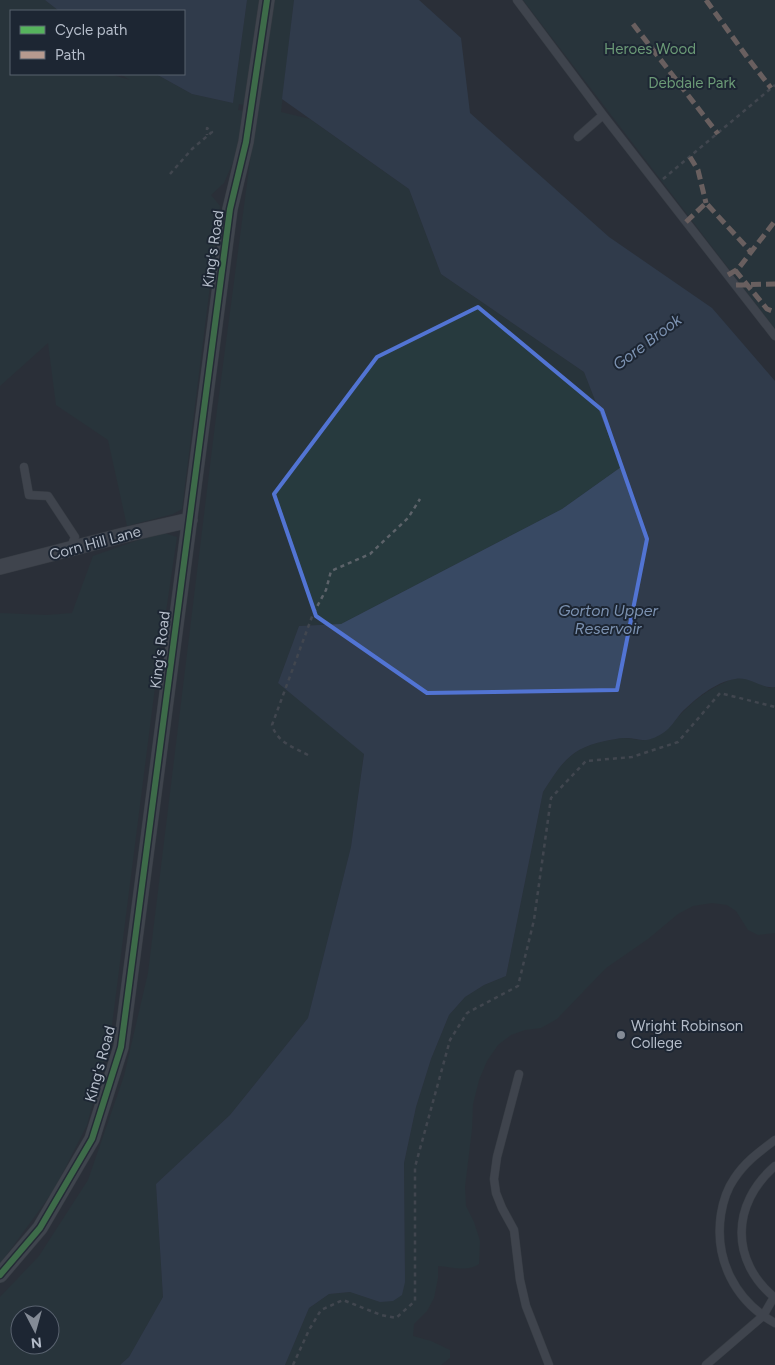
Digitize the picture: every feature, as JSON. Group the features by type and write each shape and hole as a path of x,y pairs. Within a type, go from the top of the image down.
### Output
{"street":[{"name":"King's Road","path":"0,1274 40,1228 92,1140 121,1047 230,208 246,142 267,0"},
{"name":"Corn Hill Lane","path":"0,567 190,520"}],"lane":[{"path":"516,0 775,336"},
{"path":"578,137 603,115"},
{"path":"24,467 29,496 48,496 75,538 69,550"},
{"path":"519,1074 496,1157 494,1179 496,1194 514,1230 520,1280 526,1306 549,1365"},
{"path":"775,1140 749,1159 732,1180 723,1203 719,1228 721,1255 730,1280 745,1301 775,1323"},
{"path":"706,1365 763,1316 774,1297 756,1280 746,1261 741,1229 745,1206 750,1194 763,1177 775,1166"}],"path":[{"path":"657,184 775,85"},
{"path":"170,174 207,135"},
{"path":"308,755 286,744 275,734 272,725 313,614 326,590 331,571 370,554 408,518 420,500"},
{"path":"294,1365 309,1330 321,1310 343,1300 396,1318 415,1301 416,1168 450,1040 468,1013 518,986 534,920 551,798 586,761 632,756 678,742 720,693 775,707"}],"highlighted area":[{"path":"478,307 602,410 647,539 617,690 427,693 316,616 274,494 377,357"}],"green space":[{"path":"0,0 45,0 58,10 10,10 10,75 113,75 130,80 122,75 158,75 192,94 233,103 247,0 294,0 281,112 310,119 409,189 441,274 584,372 621,467 562,509 341,624 299,626 278,683 364,753 351,847 308,1018 230,1115 156,1184 163,1297 129,1357 120,1365 0,1365 0,1297 39,1256 88,1180 124,1076 148,973 214,433 257,108 239,104 238,110 246,111 236,155 224,183 211,195 220,206 182,509 173,514 127,526 108,440 56,405 48,343 0,386"},
{"name":"Debdale Park","path":"523,0 775,0 775,329"},
{"path":"161,532 177,537 156,679 111,1033 87,1125 54,1190 0,1264 0,613 47,615 72,613 93,556"},
{"path":"736,678 749,679 769,688 775,687 775,933 758,935 748,930 736,911 727,905 712,903 693,906 678,914 648,939 606,968 557,1019 541,1028 525,1030 511,1035 498,1045 487,1061 479,1080 473,1104 465,1187 466,1206 480,1241 479,1264 470,1268 438,1266 434,1298 427,1311 414,1324 413,1336 431,1341 450,1350 450,1358 441,1365 285,1365 309,1308 329,1294 350,1292 380,1302 405,1282 404,1163 416,1107 431,1059 449,1015 465,997 484,985 506,976 543,792 549,782 561,765 583,748 617,739 642,740 655,737 667,730 700,697 721,684"}],"water":[{"path":"45,0 247,0 233,103 192,94 158,75 185,75 185,10 58,10"},
{"name":"Gorton Upper Reservoir","path":"294,0 419,0 461,38 470,113 609,237 712,308 775,381 775,687 765,686 746,679 735,679 720,684 693,702 668,729 656,737 647,740 617,739 583,748 561,765 543,792 506,976 484,985 465,997 449,1015 431,1059 416,1107 404,1163 405,1282 402,1295 393,1301 380,1302 350,1292 329,1294 309,1308 285,1365 120,1365 129,1357 163,1297 156,1184 230,1115 308,1018 351,847 364,754 278,683 299,626 341,624 562,509 621,467 584,372 441,274 409,189 282,99"}],"marked path":[{"path":"706,0 771,88"},
{"path":"633,24 718,134"},
{"path":"690,157 698,170 706,203"},
{"path":"686,222 706,203 751,252"},
{"path":"728,275 738,269 775,221"},
{"path":"735,270 767,309 775,312"},
{"path":"736,285 775,284"}],"cycle path":[{"path":"0,1275 40,1228 92,1139 121,1047 230,209 246,142 267,0"}],"place":[{"name":"Wright Robinson College","path":"621,1035"}],"park label":[{"name":"Heroes Wood","path":"650,49"}],"water label":[{"name":"Gore Brook","path":"647,342"}]}
